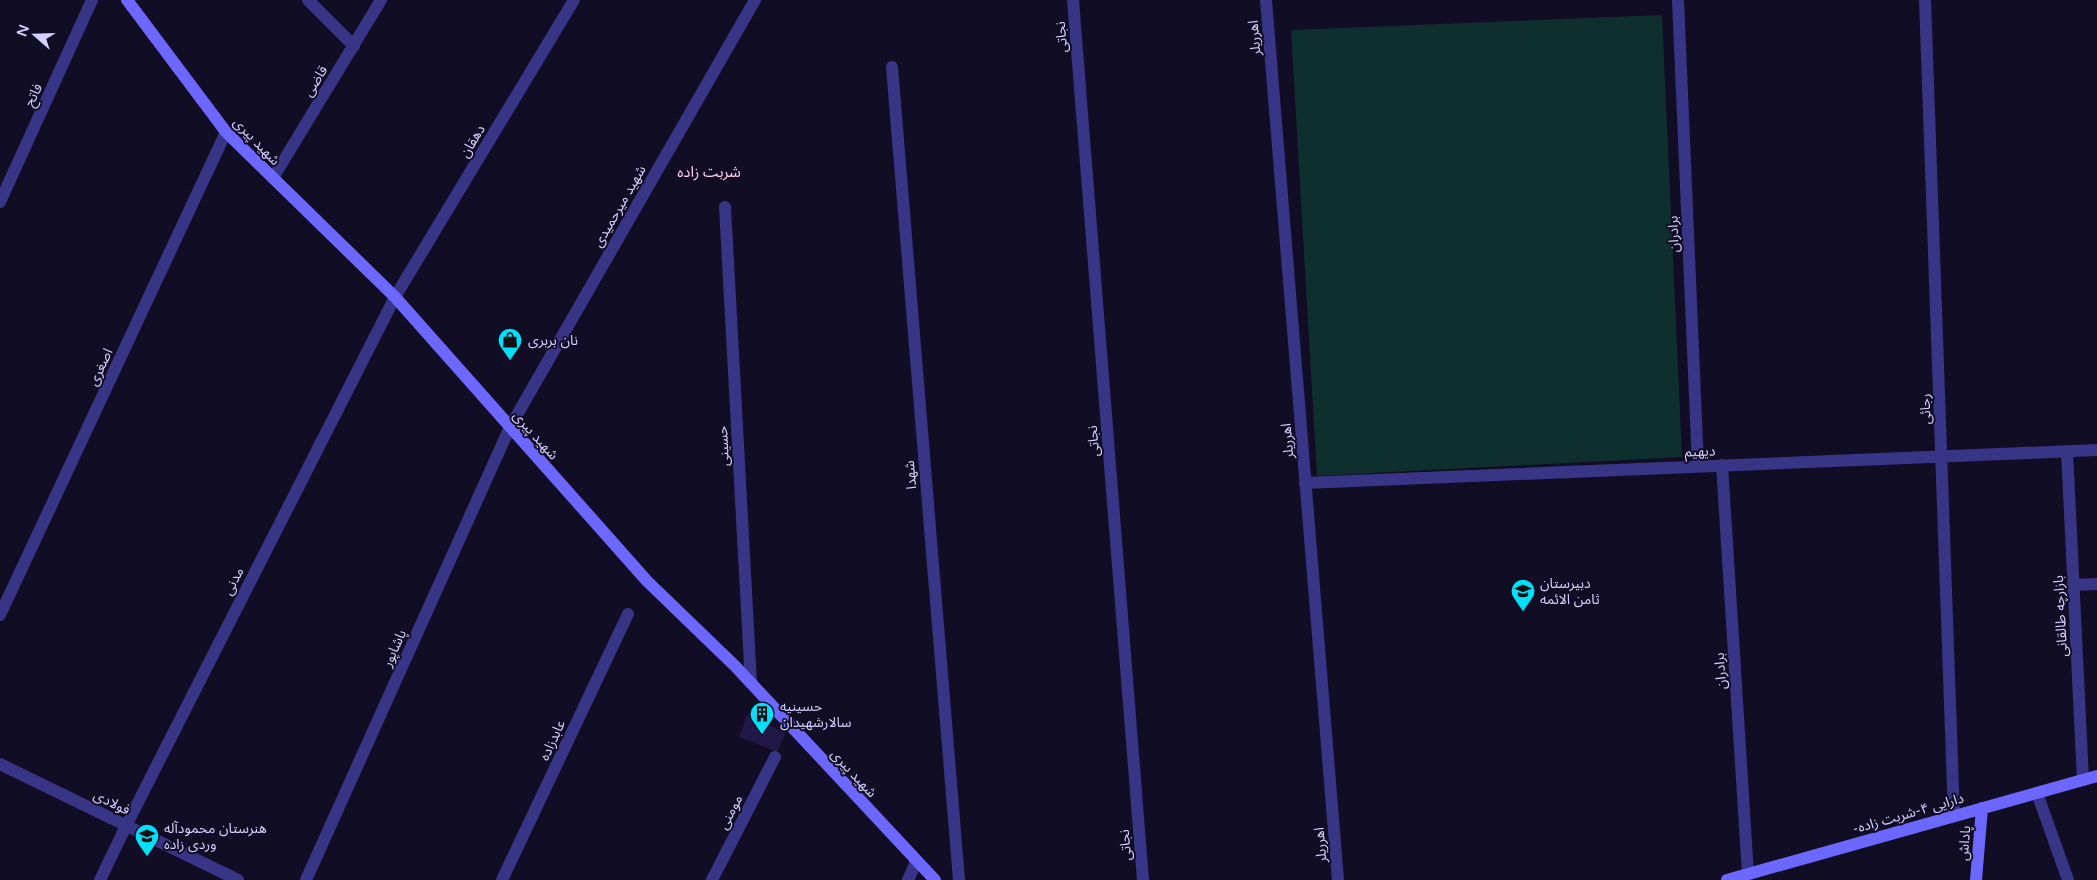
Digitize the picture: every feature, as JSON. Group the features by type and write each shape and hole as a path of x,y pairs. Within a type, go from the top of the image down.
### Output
{"street":[{"name":"فاتح","path":"0,202 92,0"},
{"name":"شهید پیری","path":"127,0 226,132 395,297 647,581 751,683 916,862 935,880"},
{"path":"308,0 354,46"},
{"name":"قاضی","path":"273,178 382,0"},
{"name":"دهقان","path":"395,297 574,0"},
{"name":"شهید میرحمیدی","path":"510,428 755,0"},
{"name":"نجاتی","path":"1073,0 1143,880"},
{"name":"اهرریلر","path":"1266,0 1338,880"},
{"name":"برادران","path":"1678,0 1698,466"},
{"name":"رجائی","path":"1925,0 1954,816"},
{"name":"شهدا","path":"892,67 959,880"},
{"name":"اصغری","path":"0,615 226,132"},
{"name":"حسینی","path":"725,207 751,683"},
{"name":"مدنی","path":"100,880 395,297"},
{"name":"پاشاپور","path":"306,880 510,428"},
{"name":"دیهیم","path":"1305,484 2097,450"},
{"name":"بازارچه طالقانی","path":"2067,451 2083,780"},
{"name":"برادران","path":"1722,465 1748,874"},
{"path":"2073,585 2097,584"},
{"name":"عابدزاده","path":"502,880 628,614"},
{"name":"مومنی","path":"712,880 774,757"},
{"name":"فولادی","path":"0,764 238,880"},
{"name":"-دارایی ۴-شربت زاده","path":"1727,880 2097,776"},
{"path":"2037,793 2068,880"},
{"name":"پاداش","path":"1976,880 1982,808"},
{"path":"908,880 916,862"}],"green space":[{"path":"1662,15 1682,457 1317,476 1291,30"}],"building":[{"name":"حسینیه سالارشهیدان","path":"747,715 786,733 777,752 739,737"}],"place":[{"name":"نان بربری","path":"510,361"},
{"name":"دبیرستان ثامن الائمه","path":"1523,612"},
{"name":"حسینیه سالارشهیدان","path":"762,735"},
{"name":"هنرستان محمودآله وردی زاده","path":"147,857"}],"district":[{"name":"شربت زاده","path":"709,172"}]}
